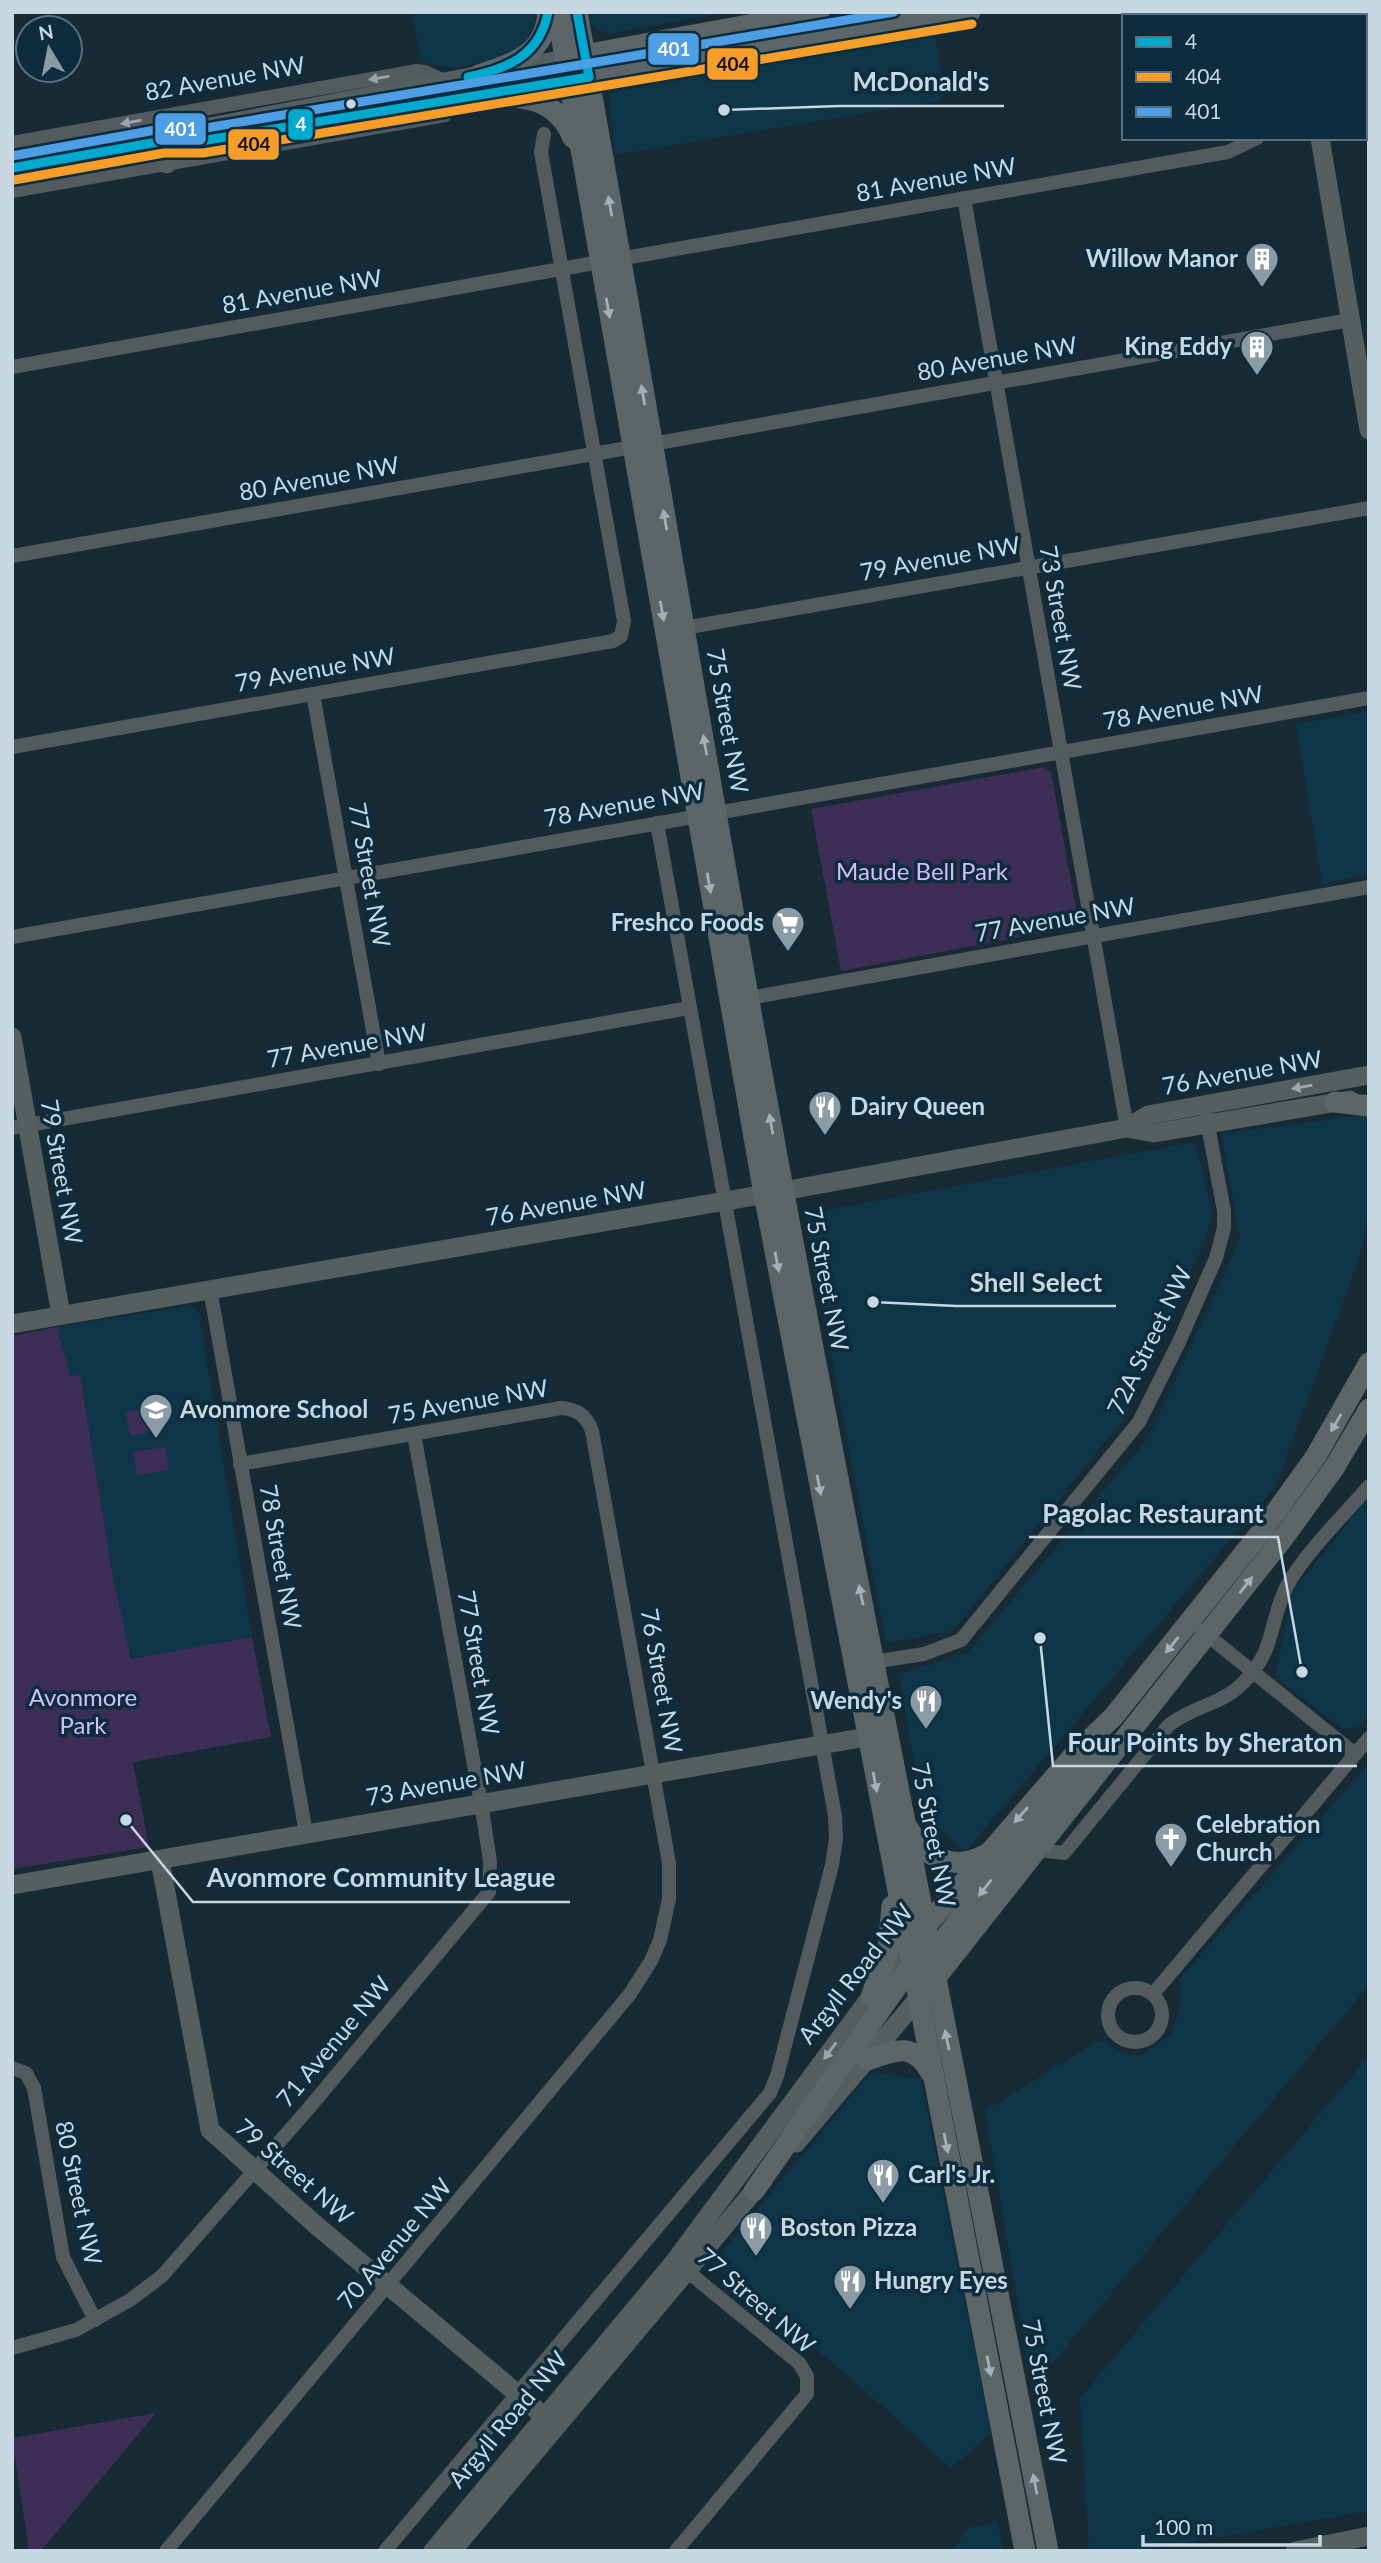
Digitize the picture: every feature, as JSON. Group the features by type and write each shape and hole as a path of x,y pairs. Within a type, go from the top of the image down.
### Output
{"main road":[{"path":"480,85 533,52 545,32 548,12"},
{"name":"75 Street NW","path":"556,12 575,57 579,79 774,1193 865,1663 877,1735 894,1883 921,1963 1048,2551"},
{"name":"75 Street NW","path":"575,57 577,12"},
{"name":"82 Avenue NW","path":"575,57 819,12"},
{"name":"82 Avenue NW","path":"579,79 970,12"},
{"name":"75 Street NW","path":"579,79 584,169 610,260"},
{"path":"480,85 524,96 552,108 568,126 584,169"},
{"name":"75 Street NW","path":"643,445 684,628 707,814 749,998 774,1193"},
{"path":"1335,1102 1369,1106"},
{"name":"Argyll Road NW","path":"921,1963 1037,1850 1199,1628 1291,1494 1339,1418 1369,1363"},
{"name":"Argyll Road NW","path":"921,1963 925,1927 1073,1756 1199,1628 1309,1504 1369,1409"},
{"path":"754,2191 921,1963 1071,1780 1114,1716"},
{"name":"75 Street NW","path":"877,1735 901,1815 925,1927"},
{"path":"901,1815 914,1839 933,1856 948,1862 963,1863 987,1854"},
{"path":"871,1997 888,1951 894,1883"},
{"name":"75 Street NW","path":"921,1963 918,2000 1025,2551"},
{"path":"868,2060 892,2051 912,2052 924,2060 933,2076"}],"street":[{"name":"82 Avenue NW","path":"163,141 201,141 480,85 575,57"},
{"name":"82 Avenue NW","path":"12,143 417,71 444,81"},
{"name":"82 Avenue NW","path":"12,168 163,141 198,129 444,81 480,85 579,79"},
{"path":"12,191 445,115"},
{"path":"544,134 541,152 594,454"},
{"name":"81 Avenue NW","path":"12,366 1228,152 1254,140"},
{"path":"1320,140 1369,430"},
{"path":"163,141 167,164"},
{"name":"73 Street NW","path":"964,198 1127,1128"},
{"name":"80 Avenue NW","path":"12,556 1350,320"},
{"name":"79 Avenue NW","path":"12,747 613,641 622,634 624,621 594,454"},
{"name":"79 Avenue NW","path":"684,628 1369,508"},
{"name":"77 Street NW","path":"313,694 379,1064"},
{"name":"78 Avenue NW","path":"12,937 1369,698"},
{"path":"657,823 822,1745"},
{"name":"77 Avenue NW","path":"749,998 1369,887"},
{"name":"77 Avenue NW","path":"20,1127 689,1008"},
{"name":"79 Street NW","path":"12,1037 20,1127 61,1315"},
{"name":"76 Avenue NW","path":"12,1324 774,1193 1127,1128 1149,1115 1369,1075"},
{"name":"76 Avenue NW","path":"1127,1128 1154,1133 1369,1097"},
{"name":"72A Street NW","path":"865,1663 924,1654 961,1640 1139,1422 1179,1342 1222,1236 1224,1211 1204,1105"},
{"name":"78 Street NW","path":"210,1289 306,1833"},
{"name":"75 Avenue NW","path":"240,1464 561,1408 579,1413"},
{"name":"76 Street NW","path":"579,1413 592,1431 668,1848 670,1880 666,1915 651,1961"},
{"name":"77 Street NW","path":"414,1434 481,1803 491,1877 489,1892 484,1899"},
{"path":"1037,1850 1064,1853 1169,1726 1185,1713 1236,1691 1269,1648 1287,1586 1369,1486"},
{"path":"1199,1628 1355,1754"},
{"name":"73 Avenue NW","path":"12,1885 877,1735"},
{"path":"1153,1994 1369,1738"},
{"name":"Argyll Road NW","path":"385,2551 765,2099 777,2076 834,1856 836,1823 822,1745"},
{"name":"79 Street NW","path":"160,1860 210,2130 389,2287 551,2422"},
{"name":"71 Avenue NW","path":"12,2348 52,2339 95,2320 162,2276 255,2171 484,1899"},
{"name":"70 Avenue NW","path":"166,2551 389,2287 630,1994 651,1961"},
{"name":"Argyll Road NW","path":"452,2551 551,2422 680,2266 871,1997 921,1963"},
{"name":"Argyll Road NW","path":"680,2266 754,2191 918,2000"},
{"name":"80 Street NW","path":"19,2070 34,2088 63,2257 95,2320"},
{"name":"77 Street NW","path":"676,2551 807,2395 807,2376 799,2363 680,2266"},
{"name":"Argyll Road NW","path":"433,2551 551,2422"},
{"path":"1295,2551 1348,2545 1369,2536"}],"shaded area":[{"path":"412,12 537,12 532,33 526,43 500,59 452,68 421,62"},
{"path":"588,12 729,12 606,34 591,25"},
{"path":"935,33 944,94 938,101 615,155 609,99 616,88"},
{"path":"1369,711 1369,874 1322,884 1296,724"},
{"path":"1369,1114 1369,1205 1360,1256 1276,1486 964,1853 922,1810 899,1674 967,1653 1148,1438 1240,1240 1221,1134"},
{"path":"1195,1142 1213,1212 1205,1240 1125,1418 953,1631 886,1643 804,1214"},
{"name":"Avonmore School","path":"189,1306 199,1313 252,1637 131,1659 113,1577 80,1375 70,1377 57,1327"},
{"path":"1369,1496 1369,1714 1358,1727 1343,1730 1275,1677 1292,1592"},
{"path":"1369,1764 1369,1985 1032,2388 985,2111 1099,2040 1120,2051 1139,2056 1172,2034 1182,1999 1181,1977"},
{"path":"1369,2056 1369,2511 1141,2551 1089,2551 1080,2398"},
{"path":"871,2072 921,2079 991,2433 951,2468 846,2374 714,2267 715,2261"},
{"path":"998,2522 1003,2551 951,2551 970,2527"}],"green space":[{"name":"Maude Bell Park","path":"1044,767 1051,772 1078,919 1074,927 841,971 811,809"},
{"name":"Avonmore Park","path":"57,1327 70,1376 80,1375 113,1577 131,1659 252,1637 271,1737 133,1762 149,1847 12,1869 12,1336"},
{"path":"157,1406 162,1429 130,1436 126,1412"},
{"path":"165,1447 169,1470 137,1475 133,1452"},
{"path":"156,2413 41,2551 29,2551 12,2438"}],"transit line":[{"name":"4","path":"468,77 496,70 520,58 538,39 548,12"},
{"name":"4","path":"577,12 589,77"},
{"name":"401","path":"12,156 161,129 200,129 894,12"},
{"name":"404","path":"14,180 164,153 203,153 972,24"},
{"name":"4","path":"12,168 163,141 201,141 589,77"}],"place":[{"name":"McDonald's","path":"724,110"},
{"name":"Willow Manor","path":"1262,289"},
{"name":"King Eddy","path":"1257,377"},
{"name":"Freshco Foods","path":"788,953"},
{"name":"Dairy Queen","path":"825,1137"},
{"name":"Shell Select","path":"873,1302"},
{"name":"Avonmore School","path":"156,1440"},
{"name":"Four Points by Sheraton","path":"1040,1638"},
{"name":"Pagolac Restaurant","path":"1302,1672"},
{"name":"Wendy's","path":"926,1731"},
{"name":"Avonmore Community League","path":"126,1820"},
{"name":"Celebration Church","path":"1171,1869"},
{"name":"Carl's Jr.","path":"883,2205"},
{"name":"Boston Pizza","path":"756,2258"},
{"name":"Hungry Eyes","path":"850,2311"}]}
